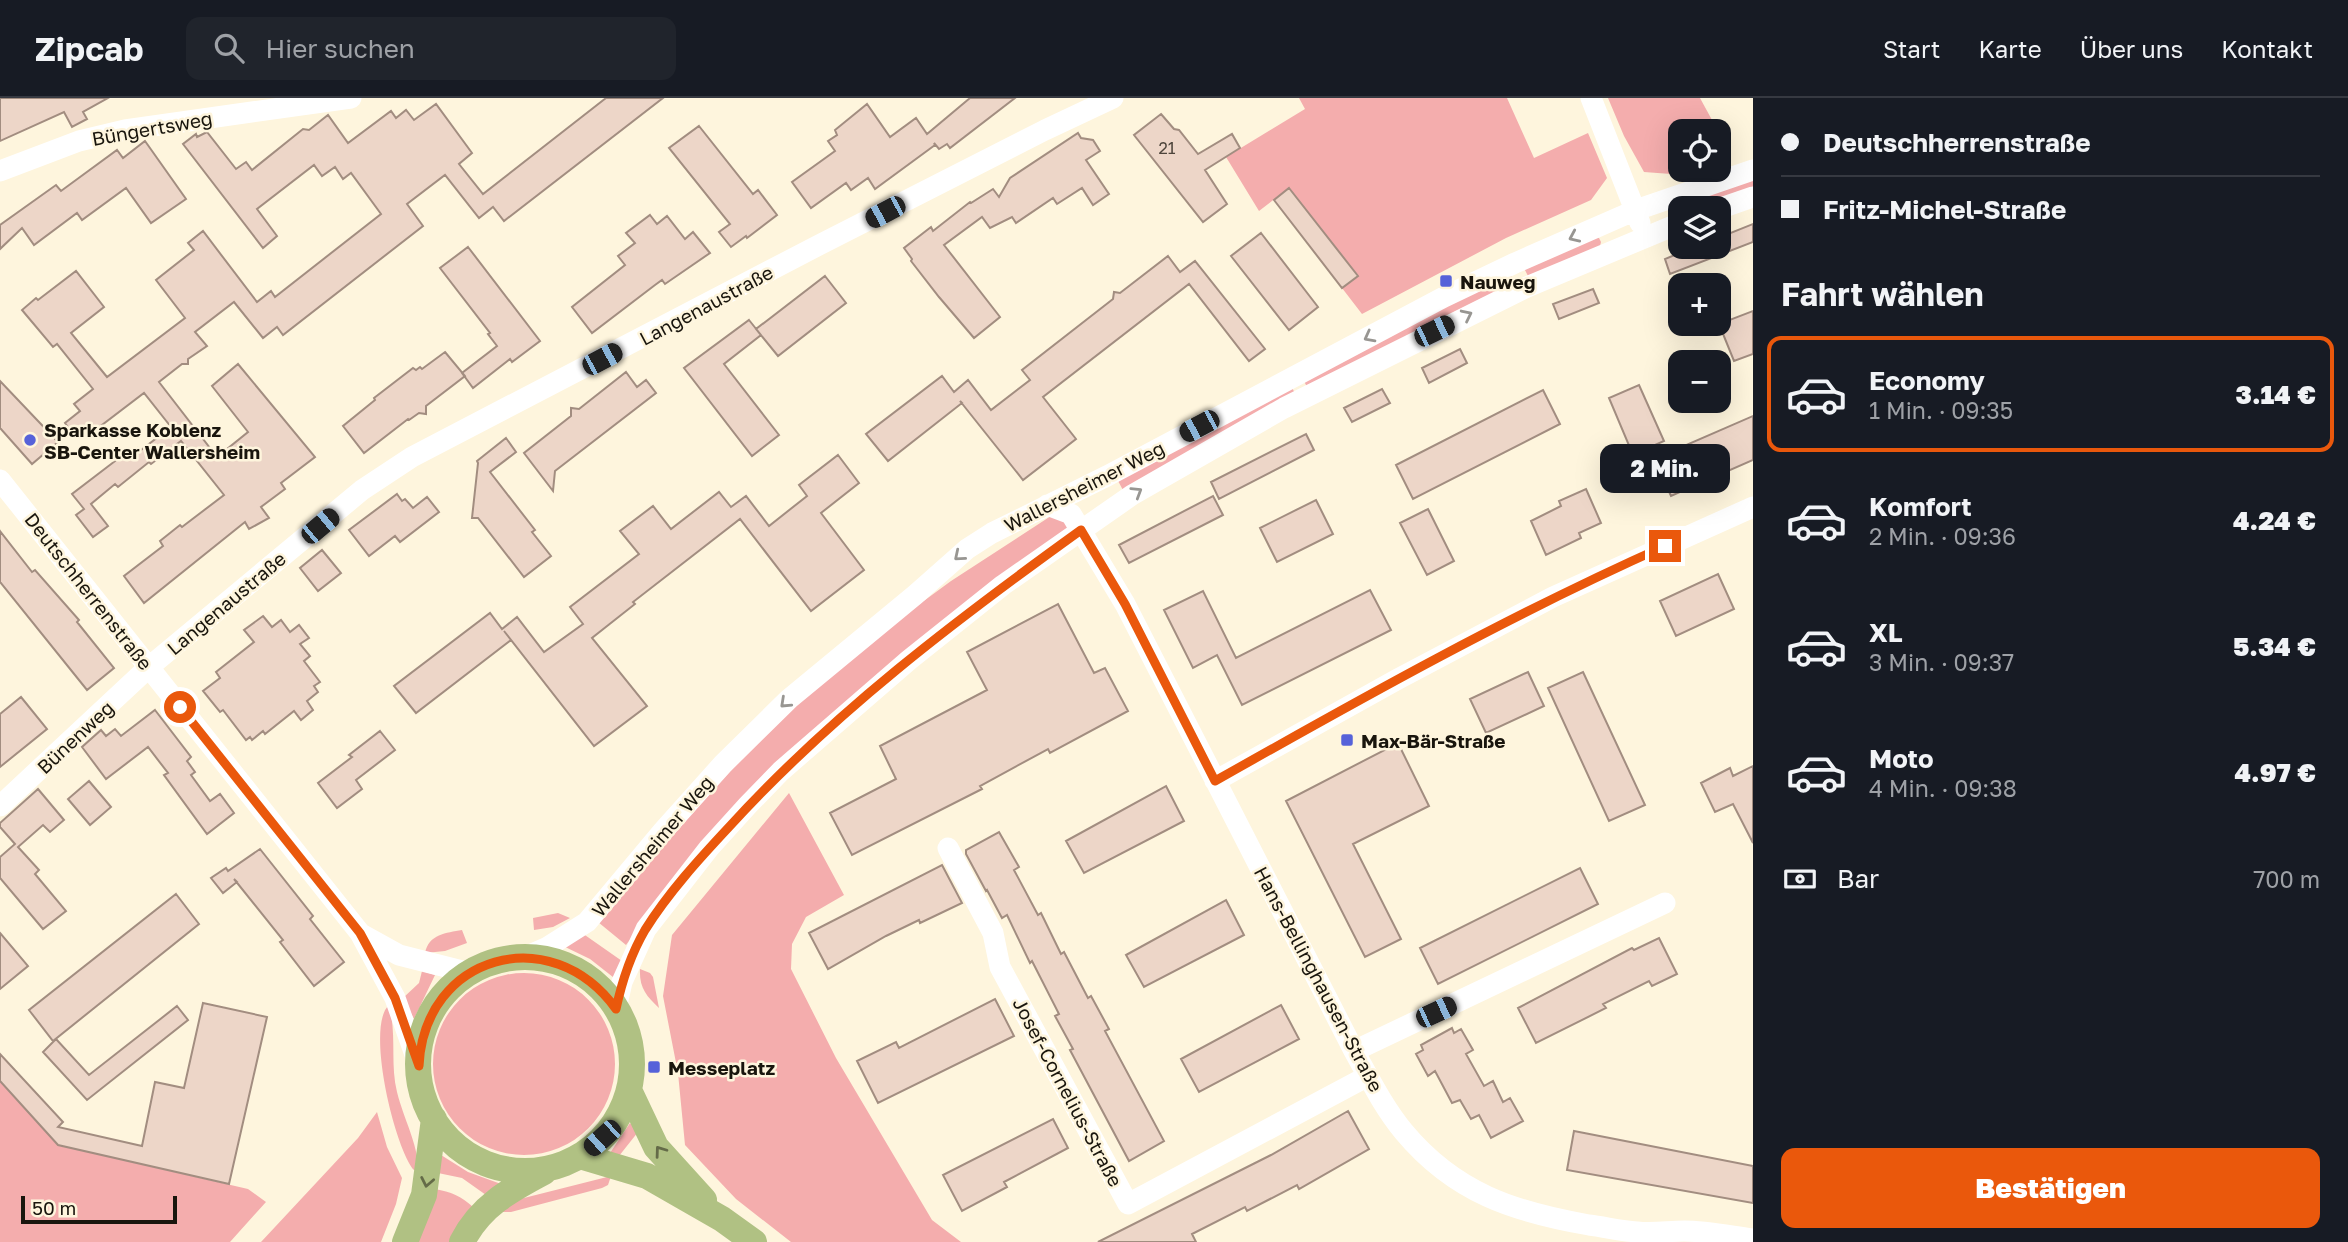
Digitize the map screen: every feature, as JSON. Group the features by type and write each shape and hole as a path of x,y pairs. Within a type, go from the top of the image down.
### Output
{"main road":[{"name":"Wallersheimer Weg","path":"523,958 551,961 576,971 599,987 616,1009 625,1028 632,1062 625,1103 602,1138 580,1156 555,1167 520,1171 486,1164 451,1141 434,1119 423,1094 419,1066 422,1039 432,1013 448,990 470,973 495,962 523,958"},
{"path":"629,1090 656,1147 722,1219"},
{"path":"405,1242 424,1195 434,1119"},
{"path":"580,1156 647,1176 722,1219 754,1242"},
{"path":"463,1242 470,1227 489,1205 512,1189 555,1167"}],"street":[{"name":"Büngertsweg","path":"0,171 79,141 125,130 351,98"},
{"name":"Langenaustraße","path":"149,667 362,490 412,457 819,245 1113,98"},
{"path":"1591,98 1644,236"},
{"name":"Wallersheimer Weg","path":"523,958 546,948 587,922 723,764 789,699 967,549 1017,519 1444,297 1636,210 1753,170"},
{"path":"1731,205 1753,197"},
{"name":"Wallersheimer Weg","path":"616,1009 622,982 646,929 709,848 781,771 954,622 1081,530 1177,467 1284,408 1477,310 1668,227"},
{"name":"Deutschherrenstraße","path":"0,480 360,933 395,998 419,1066"},
{"name":"Hans-Bellinghausen-Straße","path":"1047,505 1071,514 1125,604 1354,1051 1403,1130 1424,1154 1451,1178 1473,1191 1504,1205 1562,1220 1637,1233 1705,1232 1753,1239"},
{"path":"1215,781 1553,597 1753,507"},
{"name":"Bünenweg","path":"0,806 149,667"},
{"name":"Josef-Cornelius-Straße","path":"948,848 993,933 1000,967 1128,1204 1368,1076"},
{"path":"1354,1051 1665,903"},
{"name":"Deutschherrenstraße","path":"360,933 399,955 470,973"}],"shaded area":[{"path":"1299,98 1507,98 1534,158 1588,133 1607,178 1591,200 1506,238 1362,314 1342,288 1289,188 1259,211 1226,157 1305,109"},
{"path":"1608,98 1700,98 1711,119 1668,119 1668,174 1644,172 1624,136"},
{"path":"1753,179 1753,190 1731,197 1700,196"},
{"path":"1594,237 1599,238 1600,246 1529,278 1524,268"},
{"path":"1510,274 1516,284 1308,389 1303,379"},
{"path":"1291,385 1296,396 1124,492 1117,479"},
{"path":"1054,514 1070,527 949,619 667,889 626,945 598,922 677,828 797,700 876,636 951,581"},
{"path":"789,793 844,895 806,917 792,944 791,969 836,1058 932,1220 961,1242 791,1242 736,1199 685,1145 678,1073 663,996 672,935"},
{"path":"558,913 570,918 553,927 534,930 533,918"},
{"path":"462,930 467,943 445,951 425,953 434,938"},
{"path":"582,933 622,961 618,981 590,959 559,944"},
{"path":"640,969 653,977 659,1008 644,991"},
{"path":"422,971 435,975 414,1019 403,998 419,983"},
{"path":"524,973 559,980 588,1000 608,1029 615,1064 608,1099 588,1128 559,1148 524,1155 489,1148 460,1128 440,1099 433,1064 440,1029 460,1000 489,980"},
{"path":"389,1005 393,1028 395,1081 416,1150 419,1171 414,1170 406,1158 385,1088 380,1037 382,1017"},
{"path":"0,1081 58,1145 248,1189 266,1202 230,1242 0,1242"},
{"path":"377,1112 387,1147 402,1178 396,1204 381,1242 261,1242 358,1138"},
{"path":"630,1123 638,1132 619,1156 610,1153"},
{"path":"441,1155 468,1172 501,1184 486,1195 462,1178 438,1173"},
{"path":"611,1176 608,1185 602,1188 511,1212 501,1212 516,1200"},
{"path":"435,1189 456,1195 473,1207 453,1242 415,1242"}],"building":[{"path":"0,98 108,98 83,112 87,119 72,127 64,112 0,141"},
{"path":"606,98 663,98 504,221 493,207 479,218 445,175 407,204 423,226 283,335 277,327 263,338 234,302 195,332 207,346 188,359 188,364 182,364 159,382 217,457 248,432 212,386 238,364 315,457 281,483 285,489 261,507 269,518 249,529 245,522 144,603 124,576 163,546 160,541 224,495 181,441 118,487 115,484 91,504 108,526 93,537 76,515 84,509 72,494 119,458 124,459 138,448 141,450 171,427 144,393 94,431 90,425 75,437 65,423 80,411 74,404 93,389 57,344 53,347 22,310 76,271 104,307 71,333 107,377 185,318 156,280 194,250 188,243 203,231 257,302 271,291 275,297 381,214 351,173 343,179 335,167 322,176 314,165 257,209 277,236 263,248 183,144 196,134 197,137 207,132 236,169 246,162 252,170 303,129 309,130 328,115 348,143 391,111 396,118 406,110 414,120 436,104 472,153 459,164 483,194"},
{"path":"970,98 1015,98 950,148 947,144 939,149 934,143 935,145 875,189 868,178 851,190 846,183 811,208 792,182 835,151 828,141 837,135 835,130 867,104 890,137 916,118 927,134"},
{"path":"1161,114 1174,129 1179,130 1198,154 1232,134 1240,148 1205,170 1227,204 1203,222 1134,135"},
{"path":"699,126 753,194 758,190 777,215 731,247 719,232 730,224 669,148"},
{"path":"1078,133 1081,138 1093,140 1100,151 1086,160 1109,194 1093,205 1082,188 1057,204 1053,198 1016,223 1012,217 990,228 982,217 944,245 1000,317 974,338 911,261 904,248 931,227 933,231 970,202 993,189 999,197 1010,178"},
{"path":"145,141 186,199 151,223 126,188 82,220 77,213 34,245 22,228 0,249 0,225 56,185 61,191 117,150 123,158"},
{"path":"1289,188 1358,276 1342,288 1274,200"},
{"path":"650,215 657,224 667,216 685,239 693,232 710,253 665,284 662,280 592,333 572,307 625,265 618,256 635,243 626,233"},
{"path":"1753,224 1753,242 1731,250 1731,233"},
{"path":"1261,233 1318,307 1289,330 1231,256"},
{"path":"468,247 540,341 512,362 510,359 473,388 462,373 497,346 440,268"},
{"path":"1168,256 1180,272 1195,261 1265,349 1249,361 1189,284 1043,397 1076,439 1023,480 962,403 888,461 866,434 942,376 954,392 968,380 991,410 1030,380 1022,370 1113,299 1114,292 1120,293"},
{"path":"1668,258 1709,259 1670,273 1665,259"},
{"path":"825,276 846,303 778,356 756,329"},
{"path":"1593,289 1599,303 1559,319 1553,304"},
{"path":"1753,311 1753,354 1734,361 1724,336 1731,336 1731,319"},
{"path":"749,320 761,335 724,364 779,435 752,456 684,368"},
{"path":"1460,349 1467,363 1429,383 1422,368"},
{"path":"445,352 465,376 426,406 426,414 419,413 408,419 364,453 343,426 413,368 422,369"},
{"path":"626,372 637,387 646,380 656,393 555,471 553,491 524,453 571,416 571,408 579,409"},
{"path":"0,381 58,442 32,464 0,428"},
{"path":"1639,385 1664,441 1633,455 1609,398"},
{"path":"1382,389 1390,403 1352,422 1344,408"},
{"path":"1543,390 1560,424 1413,499 1396,465"},
{"path":"1753,416 1753,460 1671,496 1654,459"},
{"path":"1306,434 1314,450 1219,499 1211,482"},
{"path":"506,438 516,452 490,472 535,530 532,532 551,556 524,577 478,518 472,518 477,461"},
{"path":"838,455 859,483 821,513 864,570 811,611 740,519 633,602 635,604 592,638 647,706 594,746 504,631 511,640 416,713 394,686 490,613 502,629 517,617 544,652 583,624 570,607 639,554 620,531 653,506 671,529 719,492 731,507 746,496 769,526 807,496 799,485"},
{"path":"1586,489 1601,523 1579,533 1581,538 1546,555 1531,521 1561,506 1559,501"},
{"path":"397,494 413,508 427,497 439,512 400,542 395,536 369,556 349,530"},
{"path":"1213,496 1223,515 1129,563 1119,545"},
{"path":"1316,500 1333,534 1277,562 1260,528"},
{"path":"1428,509 1454,561 1427,575 1400,523"},
{"path":"0,531 32,572 35,570 79,620 77,622 114,668 87,690 0,582"},
{"path":"322,550 341,573 318,591 300,568"},
{"path":"1718,574 1734,609 1676,636 1660,601"},
{"path":"1370,590 1391,630 1242,705 1217,655 1193,668 1164,610 1203,591 1236,658"},
{"path":"1058,604 1094,673 1105,668 1128,711 1050,753 1048,749 980,786 982,789 852,855 830,813 896,779 880,746 987,690 967,652"},
{"path":"263,616 272,627 281,620 290,632 299,625 309,638 300,644 310,656 304,661 320,682 314,686 318,692 307,701 313,710 301,720 294,711 265,734 263,731 252,740 250,737 246,740 223,710 220,712 203,691 220,678 216,672 254,642 244,630"},
{"path":"1528,672 1544,706 1486,733 1470,699"},
{"path":"1583,672 1645,805 1609,821 1548,688"},
{"path":"21,697 47,729 0,767 0,714"},
{"path":"155,710 191,757 187,761 195,772 191,775 210,801 220,794 234,813 207,834 164,775 168,773 148,747 106,779 82,747 101,730 106,736 115,729 121,736"},
{"path":"380,731 395,750 356,780 362,789 337,808 318,783"},
{"path":"1398,743 1429,806 1353,844 1401,939 1365,957 1286,801"},
{"path":"1753,766 1753,843 1733,804 1715,812 1701,783 1730,768 1733,776"},
{"path":"89,781 111,807 90,825 68,799"},
{"path":"1166,786 1184,821 1084,873 1066,841"},
{"path":"38,789 64,820 50,832 43,825 18,847 39,870 35,874 66,911 43,929 0,878 0,857 15,844 0,827 0,823"},
{"path":"999,832 1019,867 1014,870 1038,915 1041,913 1061,954 1064,952 1088,998 1091,996 1109,1029 1105,1031 1164,1141 1129,1161 1070,1050 1073,1049 1055,1016 1059,1014 1032,961 1030,963 1007,915 1002,918 966,854 966,850"},
{"path":"260,849 313,916 310,919 344,962 314,986 280,942 283,940 237,882 223,893 211,878 226,868 228,871"},
{"path":"942,865 962,903 886,936 828,969 809,933"},
{"path":"1580,868 1598,904 1438,984 1420,948"},
{"path":"176,894 199,924 53,1041 29,1010"},
{"path":"1226,900 1244,935 1144,987 1126,955"},
{"path":"0,933 28,966 0,989"},
{"path":"1659,938 1677,974 1652,986 1649,981 1603,1004 1606,1008 1536,1043 1518,1008 1632,948 1634,950"},
{"path":"995,999 1014,1036 878,1103 857,1061 896,1042 899,1048"},
{"path":"203,1003 267,1017 229,1184 58,1145 0,1081 0,1054 63,1122 58,1127 142,1146 155,1082 184,1088"},
{"path":"1281,1005 1299,1039 1199,1092 1181,1059"},
{"path":"177,1006 188,1020 87,1100 43,1052 56,1039 89,1075"},
{"path":"1452,1028 1454,1033 1461,1029 1473,1050 1466,1054 1484,1086 1493,1081 1503,1102 1510,1098 1523,1121 1491,1138 1479,1115 1471,1119 1460,1100 1452,1103 1435,1071 1428,1076 1416,1054 1423,1050 1421,1045"},
{"path":"1348,1111 1369,1149 1299,1189 1297,1185 1247,1211 1245,1207 1192,1234 1196,1242 1098,1242 1271,1155"},
{"path":"1053,1119 1068,1148 1004,1182 1007,1187 962,1211 943,1175"},
{"path":"1574,1131 1753,1166 1753,1203 1567,1170"}],"place":[{"name":"Nauweg","path":"1446,281"},
{"name":"Sparkasse Koblenz SB-Center Wallersheim","path":"30,440"},
{"name":"Max-Bär-Straße","path":"1347,740"},
{"name":"Messeplatz","path":"654,1067"}],"route":[{"path":"180,707 360,933 395,998 419,1066 419,1052 426,1025 439,1001 458,981 495,962 537,958 564,965 599,987 616,1009 622,982 646,929 709,848 781,771 954,622 1081,530 1125,604 1215,781 1514,617 1579,584 1665,546"}]}
